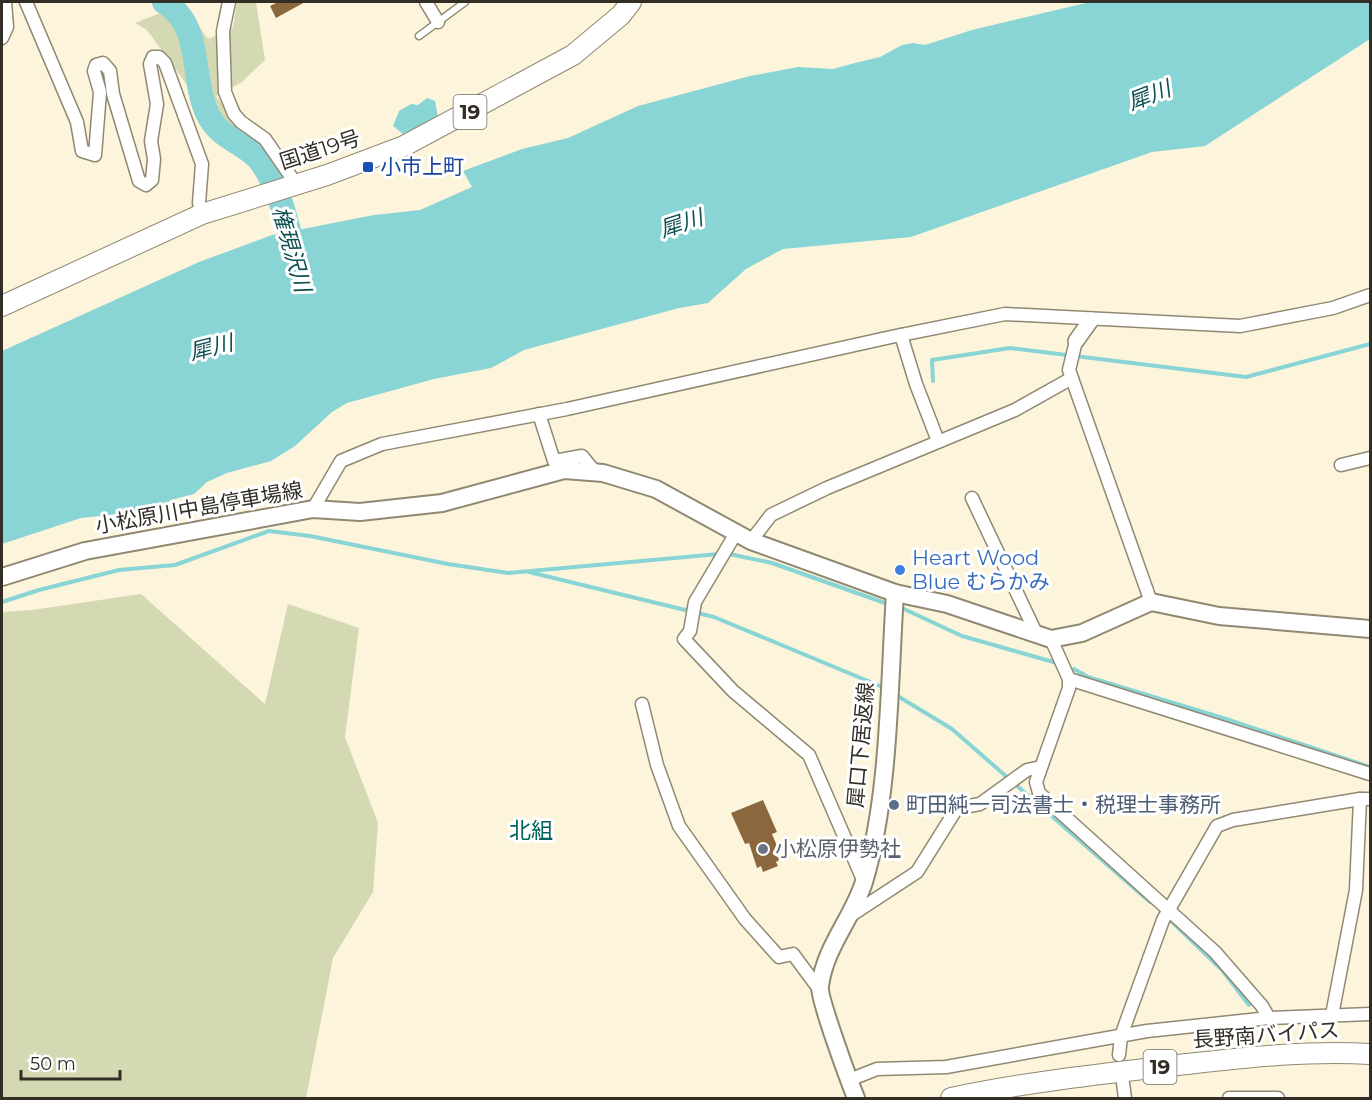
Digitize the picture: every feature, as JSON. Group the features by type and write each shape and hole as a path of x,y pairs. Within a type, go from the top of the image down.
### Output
{"highway":[{"name":"国道19号","path":"2,306 202,214 404,146 496,99 573,55 613,22 632,2"},
{"name":"長野南バイパス","path":"951,1098 1072,1077 1220,1061 1336,1052 1371,1054"}],"main road":[{"name":"小松原川中島停車場線","path":"2,577 85,551 313,509 360,512 442,503 564,470 595,472 656,489 744,537 895,593 947,604 1044,636 1082,633 1151,602"},
{"name":"犀口下居返線","path":"819,988 831,945 850,916 864,882 876,828 883,774 895,593"},
{"path":"1151,602 1219,616 1371,629"},
{"path":"819,988 856,1098"}],"street":[{"path":"2,38 6,27 5,2"},
{"path":"26,2 77,122 82,151 95,155 100,92 94,71 96,65 103,63 110,71 113,94 139,181 146,185 152,180 154,159 151,141 157,104 150,64 153,57 159,57 165,63 202,164 199,203 202,214"},
{"path":"229,2 223,31 225,92 234,114 241,122 265,139 291,185"},
{"path":"426,2 438,22"},
{"path":"313,509 341,461 382,444 539,414 901,334 1005,314 1240,326 1333,308 1371,295"},
{"path":"1091,320 1076,341 1071,374 1151,602"},
{"path":"901,334 916,384 939,441"},
{"path":"864,882 809,755 733,692 684,639 690,630 695,602 744,537 771,514 1015,410 1071,374"},
{"path":"539,414 554,461 582,456 595,472"},
{"path":"1341,465 1371,458"},
{"path":"972,498 1069,679 1069,688 1036,782 1039,793 1167,915 1215,952 1262,1006 1269,1018"},
{"path":"1069,679 1371,774"},
{"path":"642,704 657,765 680,826 745,919 778,957 793,954 819,988"},
{"path":"850,916 917,872 957,808 980,804 1027,770 1041,766"},
{"path":"1119,1055 1121,1036 1167,915 1217,826 1233,819 1365,799 1356,890 1332,1015"},
{"path":"849,1080 877,1069 946,1067 1147,1031 1269,1018 1371,1014"},
{"path":"1123,1083 1125,1098"},
{"path":"1229,1098 1278,1098"}],"lane":[{"path":"419,36 465,2"}],"green space":[{"path":"237,2 256,2 265,60 242,82 216,96 255,147 240,158 147,30 135,23 183,4 208,39 233,28"},
{"path":"141,594 265,704 288,604 359,628 345,737 378,823 373,892 333,958 306,1098 2,1098 2,612 32,610"}],"water":[{"name":"犀川","path":"1090,2 1370,2 1370,39 1205,146 1152,152 911,237 783,249 746,269 708,303 679,308 524,350 491,368 434,379 347,403 332,412 295,446 271,461 227,473 207,482 194,494 171,500 156,510 81,518 2,544 2,351 199,262 272,235 374,215 420,210 472,187 463,171 522,149 568,138 638,106 750,76 798,67 833,69 880,57 902,45 913,43 925,45 972,30"},
{"path":"427,98 435,101 438,117 403,134 393,126 399,111 411,104 418,105"}],"building":[{"path":"278,2 305,2 276,18 270,6"},
{"path":"763,800 777,832 772,834 782,858 776,862 778,866 763,872 761,866 757,868 749,843 745,844 731,813"}],"waterway":[{"name":"権現沢川","path":"164,2 177,12 191,38 202,99 212,122 226,136 255,155 268,173 283,210 297,261"},
{"path":"933,381 932,360 1010,348 1246,377 1370,344"},
{"path":"2,602 39,590 119,570 175,565 269,531 310,536 448,564 508,573 719,554"},
{"path":"729,554 772,563 885,603"},
{"path":"529,572 714,617 880,686"},
{"path":"904,609 962,636 1057,663"},
{"path":"1074,669 1088,677 1226,719 1370,767"},
{"path":"896,695 952,729 1150,902"},
{"path":"1167,917 1222,970 1249,1005"}],"place":[{"name":"小市上町","path":"368,167"},
{"name":"Heart Wood Blue むらかみ","path":"900,570"},
{"name":"町田純一司法書士・税理士事務所","path":"894,805"},
{"name":"小松原伊勢社","path":"763,849"}],"district":[{"name":"北組","path":"531,830"}]}
